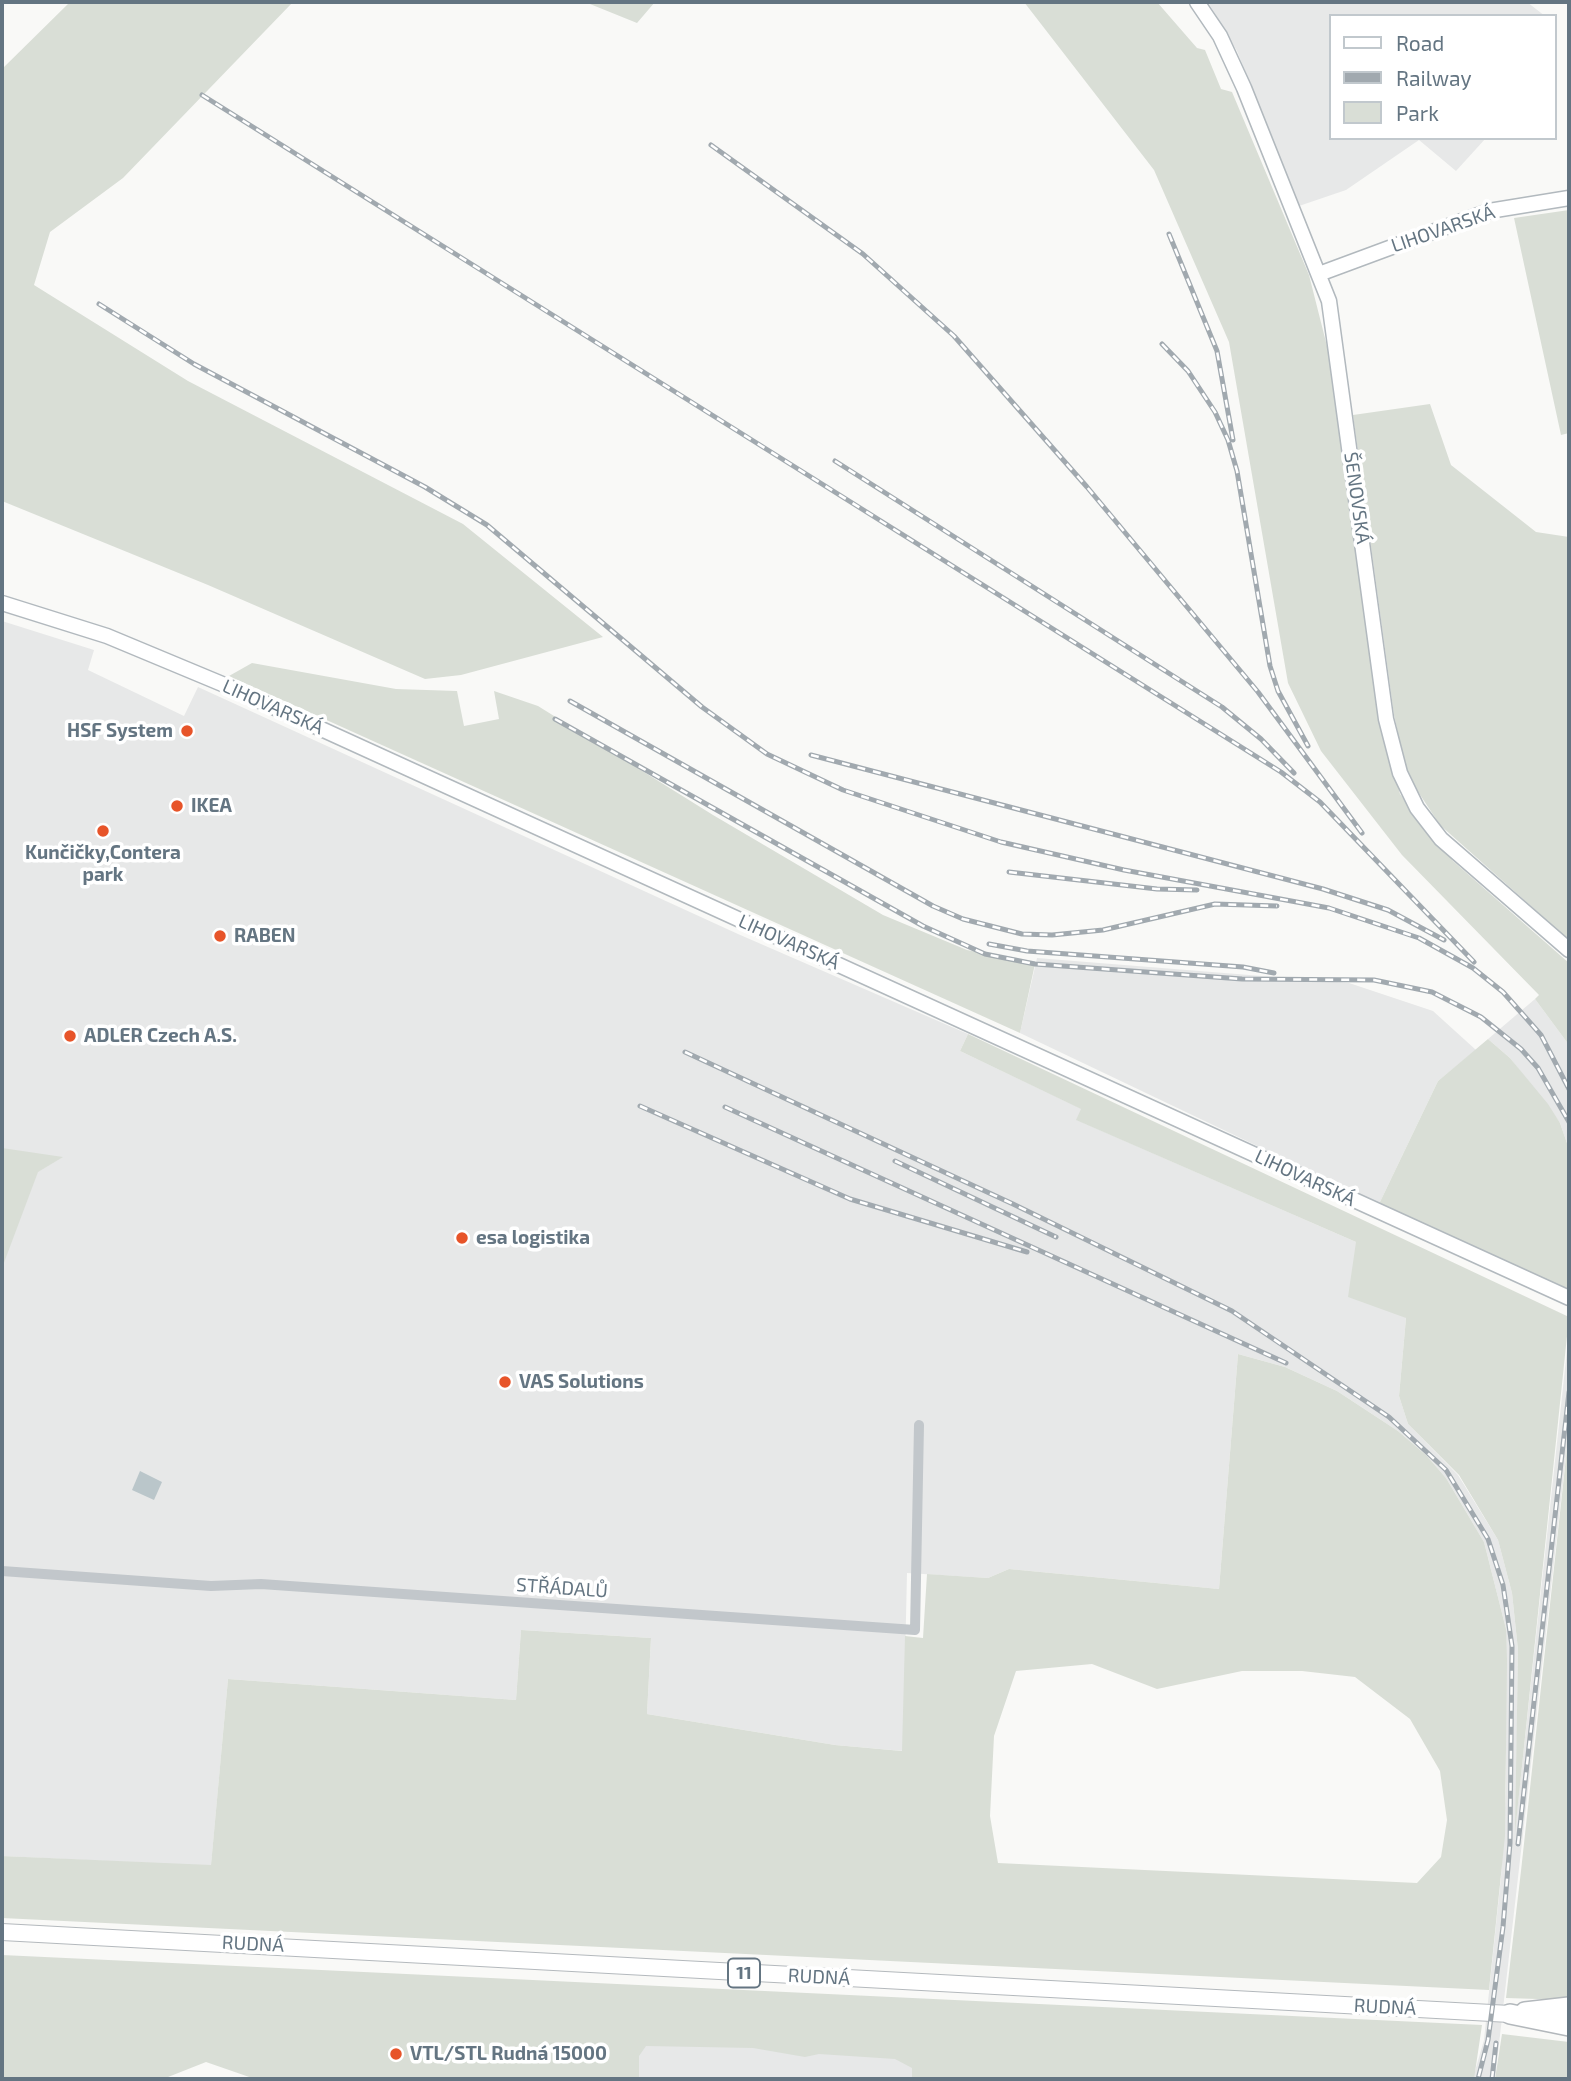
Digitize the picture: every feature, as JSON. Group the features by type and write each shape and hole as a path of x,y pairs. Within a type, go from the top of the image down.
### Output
{"highway":[{"name":"11","path":"1510,2014 1565,2016"}],"main road":[{"name":"RUDNÁ","path":"2,1932 1510,2014"}],"street":[{"name":"ŠENOVSKÁ","path":"1197,2 1225,46 1329,301 1385,719 1400,773 1417,808 1441,839 1569,950"},
{"name":"LIHOVARSKÁ","path":"1319,274 1489,211 1569,198"},
{"name":"LIHOVARSKÁ","path":"2,603 107,636 227,686 1569,1298"},
{"name":"STŘÁDALŮ","path":"2,1571 211,1586 275,1585 915,1630 919,1424"}],"shaded area":[{"path":"1208,2 1527,2 1542,14 1330,14 1330,140 1419,140 1346,190 1299,206 1237,51"},
{"path":"1419,140 1484,140 1456,171"},
{"path":"2,621 94,650 88,670 184,716 198,687 738,934 968,1034 960,1051 1082,1109 1077,1120 1356,1242 1406,1318 1399,1396 1408,1424 1458,1475 1498,1540 1512,1593 1518,1650 1516,1821 1569,1332 1569,1430 1495,2079 590,2079 633,2022 1475,2071 1484,2040 1501,1877 1506,1790 1506,1629 1484,1542 1446,1478 1426,1455 1398,1431 1337,1391 1285,1367 1238,1354 1219,1589 1009,1569 988,1578 907,1573 903,1751 835,1745 647,1714 651,1638 521,1630 516,1700 228,1679 211,1866 2,1856"},
{"path":"1037,958 1349,983 1433,1011 1476,1050 1438,1081 1379,1204 1020,1033"},
{"path":"1535,999 1569,1045 1569,1149 1560,1123 1510,1058 1488,1039"},
{"path":"140,1471 162,1482 154,1500 132,1490"}],"green space":[{"path":"70,2 293,2 123,178 50,232 34,285 188,381 463,524 603,637 461,675 425,679 208,585 2,501 2,69"},
{"path":"585,2 655,2 637,23"},
{"path":"1024,2 1157,2 1197,48 1205,50 1221,89 1232,92 1309,275 1331,362 1377,703 1400,794 1453,861 1569,963 1569,1045 1535,999 1539,995 1402,855 1321,751 1288,683 1229,342 1154,170"},
{"path":"1569,210 1569,433 1561,435 1514,218"},
{"path":"1430,404 1451,465 1536,532 1569,537 1569,940 1440,825 1407,775 1394,715 1353,415"},
{"path":"252,663 396,689 457,691 464,726 499,719 494,691 538,706 713,815 883,915 967,950 1035,964 1020,1033 229,676"},
{"path":"968,1034 1569,1317 1515,1833 1518,1650 1512,1593 1498,1540 1459,1475 1408,1424 1399,1396 1406,1318 1348,1297 1356,1242 1076,1120 1081,1109 960,1051"},
{"path":"1488,1039 1510,1058 1548,1104 1560,1123 1569,1149 1569,1292 1379,1204 1438,1081"},
{"path":"2,1148 63,1157 38,1172 2,1268"},
{"path":"1238,1354 1285,1367 1337,1391 1398,1431 1426,1455 1446,1478 1484,1542 1506,1629 1505,1836 1489,1990 2,1918 2,1856 211,1865 228,1679 516,1700 521,1630 651,1638 647,1714 835,1745 902,1751 905,1636 923,1638 927,1574 988,1578 1009,1569 1219,1589","holes":["1092,1664 1157,1689 1242,1671 1302,1671 1355,1677 1410,1719 1440,1771 1447,1820 1441,1857 1417,1883 998,1863 990,1816 994,1736 1016,1671"]},
{"path":"1569,1430 1569,2000 1506,1998 1521,1871"},
{"path":"2,1955 1482,2025 1474,2079 912,2079 912,2068 895,2059 819,2054 805,2057 753,2048 646,2046 639,2056 639,2079 255,2079 206,2062 163,2079 2,2079"},
{"path":"1502,2034 1569,2042 1569,2079 1495,2079"}],"railway":[{"path":"202,95 1281,772 1320,802 1474,962"},
{"path":"711,145 863,254 954,336 1087,487 1258,692 1362,833"},
{"path":"1169,234 1217,351 1233,440"},
{"path":"99,304 194,364 425,487 487,525 702,707 767,754 843,790 1001,842 1124,870 1329,908 1419,938 1473,968 1503,992 1541,1035 1569,1089"},
{"path":"1162,344 1188,371 1215,412 1228,440 1237,471 1270,666 1278,691 1308,746"},
{"path":"835,461 1222,707 1261,739 1294,773"},
{"path":"570,701 933,906 963,919 1022,934 1052,935 1103,930 1215,904 1277,906"},
{"path":"555,719 923,926 985,954 1035,964 1242,979 1374,980 1432,992 1481,1017 1521,1049 1538,1068 1569,1122"},
{"path":"811,755 1323,889 1388,910 1444,940"},
{"path":"1009,872 1157,889 1197,890"},
{"path":"989,944 1027,951 1243,967 1274,973"},
{"path":"685,1052 1013,1204 1232,1311 1389,1417 1446,1470 1488,1539 1503,1585 1512,1646 1510,1843 1503,1927 1488,2040 1478,2079"},
{"path":"640,1106 850,1199 1027,1252"},
{"path":"725,1107 1286,1363"},
{"path":"895,1161 1056,1237"},
{"path":"1518,1844 1569,1392"},
{"path":"1492,2079 1496,2043"}],"place":[{"name":"HSF System","path":"187,731"},
{"name":"IKEA","path":"177,806"},
{"name":"Kunčičky,Contera park","path":"103,831"},
{"name":"RABEN","path":"220,936"},
{"name":"ADLER Czech A.S.","path":"70,1036"},
{"name":"esa logistika","path":"462,1238"},
{"name":"VAS Solutions","path":"505,1382"},
{"name":"VTL/STL Rudná 15000","path":"396,2054"}]}
